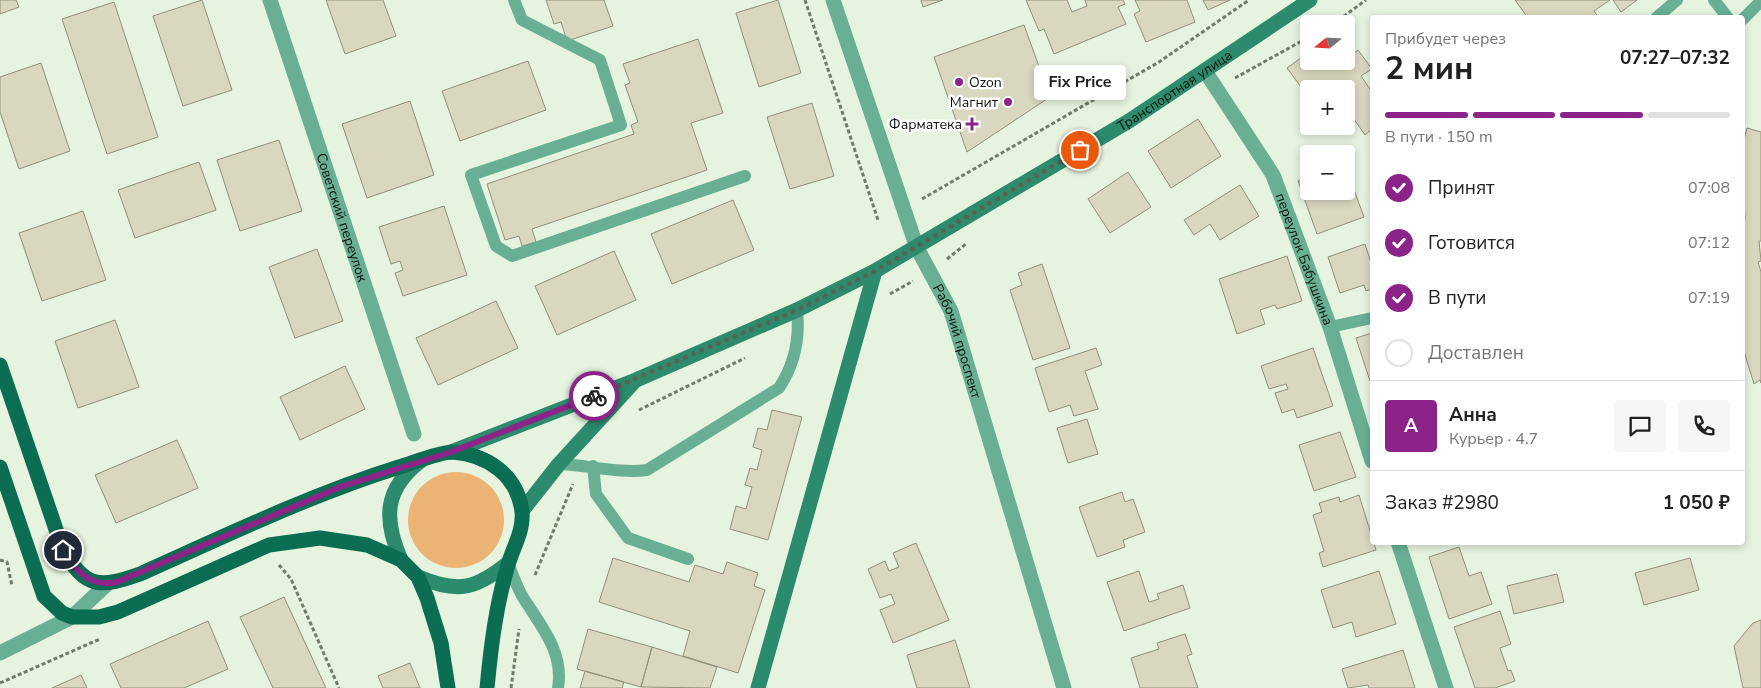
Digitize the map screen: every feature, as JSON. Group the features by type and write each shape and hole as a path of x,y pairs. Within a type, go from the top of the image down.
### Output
{"main road":[{"name":"Транспортная улица","path":"451,452 481,457 500,469 514,485 522,511 519,538 508,563 488,579 466,587 441,586 418,577 401,560 391,537 389,509 398,484 407,472 424,460 451,452 636,380 797,310 875,271 917,248 1129,121 1310,0"},
{"path":"758,688 875,271"},
{"path":"0,365 63,550 77,570 87,578 106,585 140,574 340,487 424,460"},
{"name":"Транспортная улица","path":"522,511 560,464 636,380"},
{"path":"0,467 44,596 62,613 72,617 99,618 118,612 269,545 320,538 367,545 401,560"},
{"path":"487,688 492,635 508,563"},
{"path":"418,577 427,598 440,643 448,688"}],"street":[{"name":"Советский переулок","path":"270,0 414,434"},
{"name":"Рабочий проспект","path":"833,0 917,248 951,311 1064,688"},
{"name":"переулок Бабушкина","path":"1206,71 1273,175 1330,327 1370,455"},
{"path":"1399,545 1446,688"},
{"path":"0,653 72,617 106,585"}],"lane":[{"path":"514,0 522,20 600,60 621,125 471,175 496,246 512,256 745,176"},
{"path":"1660,15 1677,0"},
{"path":"1714,0 1726,15"},
{"path":"1745,17 1761,1"},
{"path":"560,464 636,472 647,470 779,388 790,372 796,347 799,331 797,310"},
{"path":"1330,327 1370,318"},
{"path":"593,466 596,494 628,538 688,559"},
{"path":"508,563 524,600 546,633 561,671 558,688"}],"path":[{"path":"805,0 878,220"},
{"path":"920,201 1159,62 1249,0"},
{"path":"1345,15 1366,0"},
{"path":"269,545 276,562 291,580 340,688"},
{"path":"0,560 7,562 12,586"}],"shaded area":[{"path":"456,472 475,475 490,486 501,501 504,520 501,539 490,554 475,565 456,568 437,565 422,554 411,539 408,520 411,501 422,486 437,475"}],"building":[{"path":"0,0 16,0 19,7 0,14"},
{"path":"202,0 232,90 183,106 153,16"},
{"path":"326,0 383,0 396,36 345,54"},
{"path":"546,0 604,0 613,26 567,41 561,22 554,24"},
{"path":"778,0 801,73 759,87 736,13"},
{"path":"921,0 943,0 923,7"},
{"path":"1026,0 1067,0 1072,12 1087,6 1085,0 1123,0 1125,4 1118,7 1126,24 1054,54 1044,29 1039,31"},
{"path":"1135,0 1187,0 1195,22 1146,42 1134,14 1140,11"},
{"path":"1203,0 1230,0 1208,10"},
{"path":"1515,0 1610,0 1594,11 1597,15 1526,15"},
{"path":"1613,0 1637,0 1621,12"},
{"path":"114,2 158,137 107,154 62,19"},
{"path":"1024,25 1050,97 967,152 934,57"},
{"path":"698,39 723,113 691,123 707,170 532,229 536,242 522,246 519,236 505,240 487,184 634,134 631,125 638,122 625,85 630,83 623,64"},
{"path":"1358,50 1370,66 1370,70 1361,76 1370,89 1370,131 1365,135 1355,121 1355,80 1300,80 1300,86 1287,68 1300,59 1300,70 1355,70 1355,52"},
{"path":"528,61 546,110 460,141 442,91"},
{"path":"41,63 70,151 19,169 0,112 0,77"},
{"path":"410,101 434,175 367,198 342,124"},
{"path":"812,103 834,176 790,189 767,117"},
{"path":"1198,119 1221,156 1171,188 1148,151"},
{"path":"1747,128 1761,132 1761,241 1759,241 1761,261 1758,262 1761,272 1761,383 1760,380 1754,384 1745,355 1745,136"},
{"path":"279,140 302,211 240,231 217,160"},
{"path":"199,162 216,210 135,238 118,190"},
{"path":"1128,172 1151,207 1110,233 1088,199"},
{"path":"1240,185 1259,216 1220,240 1210,224 1194,235 1184,220"},
{"path":"1355,192 1364,217 1317,234 1305,200 1355,200"},
{"path":"733,200 754,250 672,284 651,234"},
{"path":"444,206 467,275 403,296 395,273 403,270 400,261 391,264 379,227"},
{"path":"83,211 106,280 42,301 19,233"},
{"path":"1365,244 1370,260 1370,290 1366,291 1364,285 1340,293 1328,257"},
{"path":"317,249 343,321 295,338 269,267"},
{"path":"614,251 636,300 557,335 535,286"},
{"path":"1287,256 1302,301 1277,309 1275,305 1260,310 1265,324 1237,334 1219,279"},
{"path":"1042,264 1070,348 1033,360 1010,290 1022,285 1018,273"},
{"path":"496,301 518,348 438,385 416,338"},
{"path":"115,320 139,387 78,408 55,341"},
{"path":"1370,334 1370,381 1356,338"},
{"path":"1096,348 1102,365 1085,371 1098,409 1074,416 1070,405 1049,412 1035,368"},
{"path":"1313,348 1333,406 1297,418 1294,409 1282,413 1275,393 1288,389 1286,384 1269,389 1261,366"},
{"path":"345,366 365,409 300,440 280,397"},
{"path":"772,410 802,417 768,540 730,529 736,506 746,509 752,487 745,485 750,468 757,470 762,450 753,447 758,428 767,430"},
{"path":"1087,419 1098,454 1068,463 1057,428"},
{"path":"1340,432 1356,477 1314,491 1299,445"},
{"path":"177,440 198,488 116,523 95,475"},
{"path":"1122,492 1125,502 1133,499 1145,532 1123,540 1125,547 1097,557 1079,507"},
{"path":"1359,495 1370,531 1370,545 1374,545 1376,550 1323,567 1319,553 1324,551 1313,515 1322,512 1319,503 1339,497 1340,502"},
{"path":"916,543 949,620 893,643 880,610 895,604 891,594 880,598 868,569 885,561 889,571 899,567 893,553"},
{"path":"1459,547 1469,576 1481,572 1492,604 1449,619 1429,557"},
{"path":"613,558 689,582 695,565 723,574 727,562 758,573 754,586 765,590 738,673 683,656 690,631 599,602"},
{"path":"1690,558 1699,590 1644,605 1635,573"},
{"path":"1139,571 1149,602 1159,599 1157,594 1183,585 1190,608 1124,631 1107,582"},
{"path":"1379,571 1396,624 1356,637 1352,622 1333,628 1321,590"},
{"path":"1557,574 1564,602 1514,614 1507,586"},
{"path":"284,597 326,688 273,688 240,617"},
{"path":"1500,611 1511,644 1500,648 1508,671 1511,670 1515,681 1495,688 1475,688 1454,627"},
{"path":"1761,620 1761,688 1743,688 1734,646 1753,623"},
{"path":"208,621 228,669 184,688 121,688 110,664"},
{"path":"588,629 652,647 641,687 577,669"},
{"path":"1185,634 1192,654 1187,656 1198,688 1140,688 1131,658 1159,649 1157,643"},
{"path":"955,640 970,688 917,688 907,655"},
{"path":"652,647 717,667 710,688 641,687"},
{"path":"1403,650 1415,688 1369,688 1368,685 1348,688 1342,669"},
{"path":"410,663 420,688 383,688 378,676"},
{"path":"585,671 624,682 622,688 580,688"},
{"path":"81,675 87,688 52,688"}],"way so far":[{"path":"594,396 636,380 797,310 875,271 917,248 1080,150"}],"place":[{"name":"Ozon","path":"959,82"},
{"name":"Магнит","path":"1008,102"},
{"name":"Фарматека","path":"972,124"},
{"name":"Fix Price","path":"1080,150"}],"route":[{"path":"63,550 77,570 87,578 106,585 117,582 140,574 340,487 373,475 451,452 594,396"}]}
